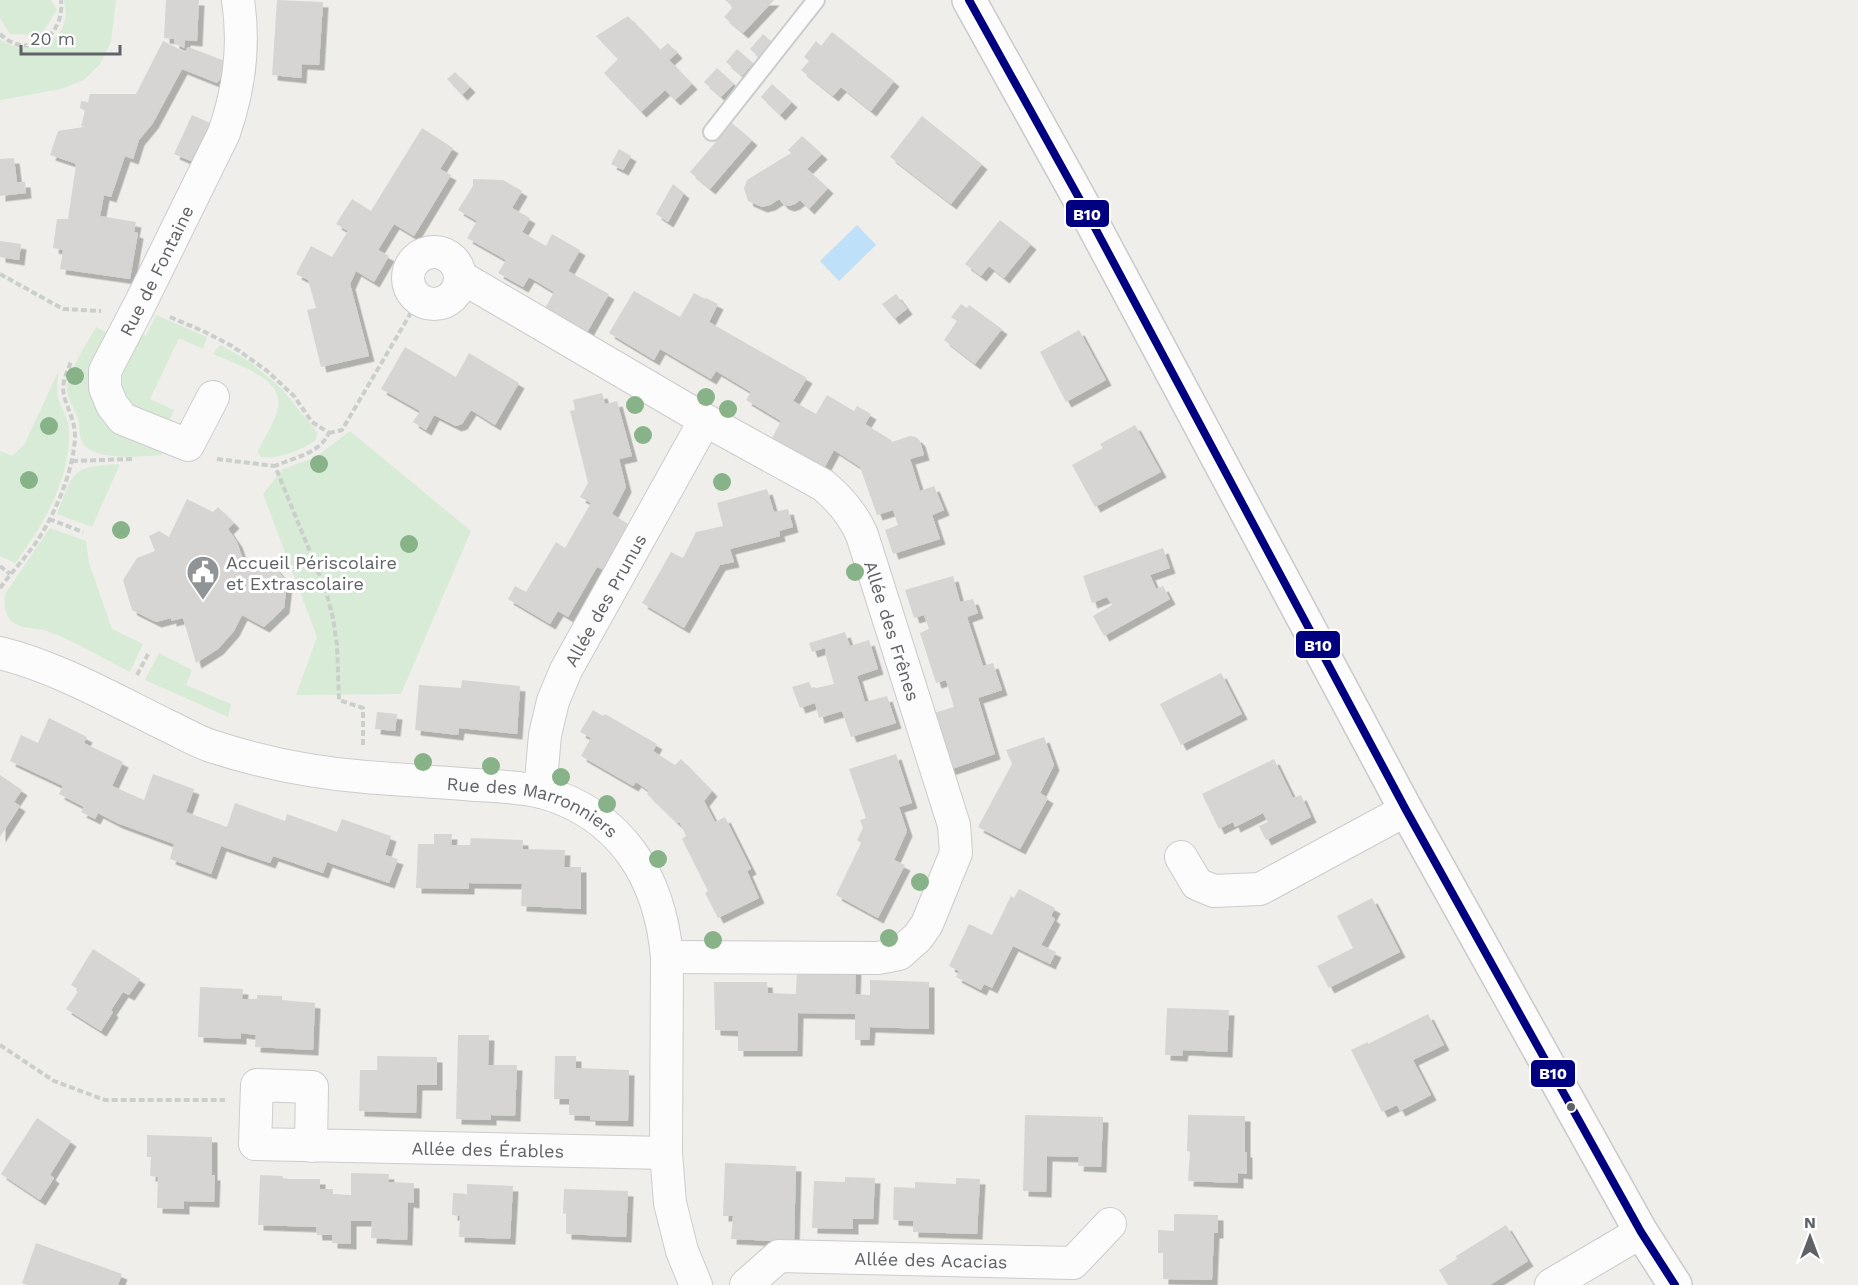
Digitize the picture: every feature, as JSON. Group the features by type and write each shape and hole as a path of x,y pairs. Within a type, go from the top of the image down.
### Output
{"main road":[{"path":"969,0 1084,208 1406,810 1641,1232 1675,1285"}],"street":[{"name":"Rue de Fontaine","path":"213,397 188,445 123,419 112,405 105,388 105,371 224,133 232,111 240,65 241,20 238,0"},
{"name":"Allée des Frênes","path":"419,299 409,286 408,277 414,261 429,252 447,255 454,260 461,277 705,420 823,485 837,496 856,522 862,535 954,825 956,853 927,924 918,938 899,954 878,958 667,957"},
{"path":"419,299 435,304 451,299 460,285 461,277"},
{"name":"Allée des Prunus","path":"540,792 545,735 553,701 566,670 705,420"},
{"name":"Rue des Marronniers","path":"0,652 23,658 55,671 209,745 279,763 363,777 504,787 540,792 569,801 586,810 619,837 647,877 665,931 667,957 666,1153 670,1203 682,1251 696,1285"},
{"path":"1181,857 1197,884 1214,891 1260,890 1406,810"},
{"path":"256,1100 257,1085 312,1087 311,1146"},
{"name":"Allée des Érables","path":"256,1100 255,1144 666,1153"},
{"name":"Allée des Acacias","path":"746,1285 779,1256 1073,1263 1110,1224"},
{"path":"1551,1285 1641,1232"}],"lane":[{"path":"712,132 816,0"}],"path":[{"path":"0,34 17,44 30,45 42,41 52,34 59,23 62,11 61,0"},
{"path":"0,274 63,309 108,312"},
{"path":"177,321 232,346 266,369 294,396 312,422 329,433 342,430 419,299"},
{"path":"92,321 96,311"},
{"path":"0,588 35,543 49,519 72,461 75,432 72,414 63,394 67,371 77,351"},
{"path":"206,458 275,466 313,452 325,441 329,433"},
{"path":"72,461 142,459"},
{"path":"275,466 333,618 337,645 339,700 363,708 363,777"},
{"path":"49,519 83,532"},
{"path":"0,566 10,574"},
{"path":"134,681 148,654"},
{"path":"0,1045 54,1082 105,1100 256,1100"}],"green space":[{"path":"0,0 51,0 57,10 41,35 10,34 0,18"},
{"path":"64,0 116,0 111,42 100,64 84,80 61,89 0,100 0,39 8,44 26,48 45,44 60,32 64,24 66,12"},
{"path":"156,315 207,337 203,349 179,338 150,399 174,410 169,422 133,405 122,384 121,373 140,333 146,336"},
{"path":"96,327 106,332 91,363 89,380 97,410 108,424 163,452 162,455 130,457 105,455 86,447 81,439 78,419 67,390 70,375"},
{"path":"220,345 249,361 281,388 317,432 316,440 289,453 267,458 260,457 258,451 277,412 278,400 275,390 258,374 213,354"},
{"path":"59,370 57,394 68,422 69,432 65,468 45,518 15,563 0,556 0,451 12,456 24,445"},
{"path":"350,431 471,531 401,694 296,695 317,637 263,494 283,469 316,457"},
{"path":"120,464 92,527 57,514 67,488 76,474 92,467"},
{"path":"50,528 86,541 89,563 112,629 143,644 130,672 46,630 18,625 6,614 5,594"},
{"path":"159,653 192,670 186,685 231,704 228,717 145,680"}],"water":[{"path":"857,225 876,245 839,281 820,261"}],"building":[{"path":"166,0 199,0 197,41 185,40 184,48 174,43 174,39 164,38"},
{"path":"277,0 323,2 319,65 302,64 301,78 272,75"},
{"path":"725,0 774,0 743,33 724,17 733,7"},
{"path":"628,16 660,50 668,43 677,53 669,60 692,84 675,100 665,90 641,112 604,73 618,59 596,36"},
{"path":"832,32 894,81 871,111 841,87 833,96 801,70 809,61 804,57 816,41 821,46"},
{"path":"763,34 774,44 761,59 750,49"},
{"path":"163,41 185,52 188,47 225,61 221,78 217,83 182,69 153,123 139,140 133,159 125,156 111,197 104,195 100,216 136,222 134,232 138,233 130,279 60,269 63,250 53,248 57,219 68,219 76,165 50,155 58,131 84,127 81,126 85,111 80,108 81,101 88,102 90,94 136,94"},
{"path":"737,49 753,63 742,76 726,62"},
{"path":"717,68 734,84 721,97 704,82"},
{"path":"455,72 470,87 462,95 447,79"},
{"path":"772,84 792,102 780,115 761,97"},
{"path":"192,115 210,123 191,161 174,154"},
{"path":"922,116 982,164 951,204 890,157"},
{"path":"732,123 752,140 710,189 690,172"},
{"path":"422,128 453,148 440,169 451,175 414,236 394,224 378,250 389,256 374,282 356,271 350,284 369,356 321,367 307,310 316,308 308,280 296,274 311,246 332,257 348,231 336,224 352,199 371,211"},
{"path":"802,136 822,154 807,169 828,188 809,209 800,200 789,206 783,204 779,199 762,207 748,201 744,188 747,180 791,153 788,150"},
{"path":"619,149 631,156 623,170 611,164"},
{"path":"14,158 17,182 25,182 26,193 0,196 0,159"},
{"path":"473,179 503,180 522,191 512,208 530,218 522,232 546,246 552,234 580,250 568,271 609,294 585,336 543,312 554,292 529,277 523,287 498,273 506,260 467,238 477,221 458,210 473,186"},
{"path":"673,184 684,193 668,222 656,214"},
{"path":"1000,220 1031,244 1004,278 989,266 981,276 965,264"},
{"path":"0,241 21,244 19,260 0,257"},
{"path":"634,291 680,317 694,293 718,304 709,322 807,378 793,401 816,414 827,395 854,411 857,406 871,414 865,424 892,442 910,436 916,437 920,441 924,455 910,459 920,491 934,486 944,510 932,515 940,539 893,554 885,530 898,525 893,510 877,515 860,467 834,450 822,472 770,442 781,421 746,400 751,392 716,371 711,379 660,349 654,360 609,333"},
{"path":"896,294 907,309 894,319 882,304"},
{"path":"961,304 967,308 969,305 1002,329 975,364 944,340 957,321 951,317"},
{"path":"1079,330 1106,380 1066,402 1040,352"},
{"path":"405,347 456,377 469,353 519,383 495,425 471,410 462,424 456,426 434,415 426,430 413,422 420,411 381,389"},
{"path":"602,393 605,404 617,401 632,456 619,459 626,487 612,514 633,527 608,572 597,567 568,617 558,611 550,624 508,599 515,586 526,592 556,542 565,548 591,503 580,497 588,483 570,411 575,410 573,400"},
{"path":"1135,425 1161,472 1095,507 1072,465 1103,448 1100,444"},
{"path":"767,489 774,512 788,509 793,527 779,531 780,536 730,549 734,562 720,565 684,628 642,603 671,552 683,558 696,532 723,526 717,503"},
{"path":"187,499 213,512 218,507 234,523 228,529 237,542 246,568 270,560 287,583 284,608 264,627 242,615 234,631 218,649 196,663 183,618 156,622 132,610 123,580 137,558 155,551 149,536 159,531 169,537"},
{"path":"1163,548 1170,568 1150,575 1156,589 1163,586 1170,599 1104,636 1093,616 1112,605 1107,597 1092,603 1083,576"},
{"path":"953,576 960,602 973,599 978,613 967,617 983,666 993,663 1002,690 978,698 995,754 949,770 931,714 954,707 946,680 936,683 920,633 929,629 924,615 914,618 905,590"},
{"path":"845,632 850,646 869,640 878,669 857,676 865,702 887,696 896,723 851,737 842,711 819,718 815,703 800,708 792,687 809,682 812,689 834,684 825,648 812,652 809,643"},
{"path":"1221,673 1242,714 1181,745 1160,704"},
{"path":"462,680 520,686 517,734 459,728 458,735 415,730 419,685 461,688"},
{"path":"593,710 603,716 605,714 657,744 653,751 675,765 681,759 712,791 704,801 715,822 725,817 751,869 747,871 759,898 718,918 705,893 708,891 682,839 686,836 680,823 677,823 647,794 649,791 636,782 633,786 581,756 591,738 580,732"},
{"path":"377,712 397,714 395,731 375,729"},
{"path":"49,718 87,737 84,743 123,762 112,786 144,800 153,774 194,789 186,812 227,827 235,803 285,821 287,814 337,832 342,819 391,836 385,855 398,859 389,883 327,862 323,873 273,856 270,863 221,846 211,874 170,859 174,844 117,823 98,813 95,819 81,812 84,807 59,794 63,786 10,761 21,735 38,743"},
{"path":"1044,737 1054,765 1040,793 1048,798 1020,849 978,827 1012,764 1006,750"},
{"path":"896,754 912,803 899,807 907,831 894,860 905,865 878,918 836,895 861,843 857,840 863,828 860,820 866,818 849,769"},
{"path":"1274,759 1293,798 1301,795 1311,817 1266,840 1259,826 1268,822 1263,813 1235,827 1233,822 1219,829 1202,794"},
{"path":"0,775 22,790 14,802 20,806 0,837"},
{"path":"434,834 452,834 451,845 470,845 471,838 523,840 523,849 565,850 564,867 581,867 581,909 521,906 522,884 469,883 469,889 416,888 418,844 434,844"},
{"path":"1019,889 1055,908 1051,916 1055,919 1041,945 1056,952 1050,964 1013,946 992,988 984,984 981,990 956,977 959,971 949,966 969,924 992,935 1011,896 1014,898"},
{"path":"1372,898 1400,952 1329,988 1317,966 1353,948 1337,916"},
{"path":"93,949 140,979 129,995 123,992 101,1031 66,1009 79,990 71,985"},
{"path":"856,967 855,994 870,995 870,980 929,982 929,1029 870,1027 869,1040 855,1040 855,1014 798,1013 797,1051 738,1051 738,1031 715,1030 714,982 767,982 768,993 796,994 797,968"},
{"path":"200,987 243,989 242,999 257,999 257,995 282,996 282,1000 315,1003 313,1050 255,1047 256,1035 241,1033 241,1039 198,1037"},
{"path":"1167,1008 1229,1010 1227,1052 1183,1050 1182,1056 1165,1055"},
{"path":"1428,1014 1444,1045 1413,1060 1431,1095 1400,1111 1397,1105 1382,1112 1351,1050"},
{"path":"458,1035 489,1035 488,1065 517,1065 515,1116 491,1115 491,1120 456,1119"},
{"path":"377,1056 437,1057 437,1085 417,1085 416,1113 359,1111 360,1070 377,1070"},
{"path":"555,1056 576,1056 576,1068 629,1070 628,1121 590,1120 590,1116 569,1115 569,1099 554,1099"},
{"path":"1025,1115 1103,1117 1101,1167 1078,1166 1079,1157 1047,1156 1046,1192 1023,1191"},
{"path":"1188,1115 1245,1116 1247,1174 1238,1173 1238,1183 1188,1181 1190,1152 1187,1151"},
{"path":"37,1118 71,1141 50,1175 54,1178 40,1200 1,1174"},
{"path":"147,1135 212,1137 212,1175 215,1175 214,1202 184,1201 184,1209 157,1208 158,1177 150,1176 151,1157 147,1157"},
{"path":"725,1163 796,1166 794,1242 731,1239 733,1216 723,1216"},
{"path":"351,1173 389,1174 388,1182 414,1183 414,1203 408,1202 407,1240 371,1238 372,1221 351,1221 351,1244 332,1243 332,1235 317,1235 316,1227 258,1225 260,1175 283,1176 282,1178 290,1179 320,1179 320,1189 333,1189 333,1194 351,1195"},
{"path":"845,1177 875,1178 873,1219 853,1219 853,1229 812,1228 814,1181 845,1182"},
{"path":"956,1178 980,1179 977,1234 913,1232 913,1221 893,1220 894,1187 915,1188 915,1182 956,1184"},
{"path":"467,1184 513,1186 510,1239 459,1237 460,1216 452,1215 453,1193 467,1194"},
{"path":"564,1189 628,1191 626,1237 566,1234 566,1213 563,1214"},
{"path":"1174,1214 1218,1215 1218,1233 1214,1233 1212,1280 1163,1279 1163,1253 1158,1253 1158,1230 1174,1231"},
{"path":"1506,1225 1528,1261 1490,1285 1448,1285 1439,1270 1457,1259 1456,1256"},
{"path":"36,1243 122,1274 118,1285 27,1285 22,1283"}],"transit line":[{"name":"B10","path":"969,0 1079,198 1406,810 1641,1232 1675,1285"}],"place":[{"name":"Accueil Périscolaire et Extrascolaire","path":"203,601"}]}
